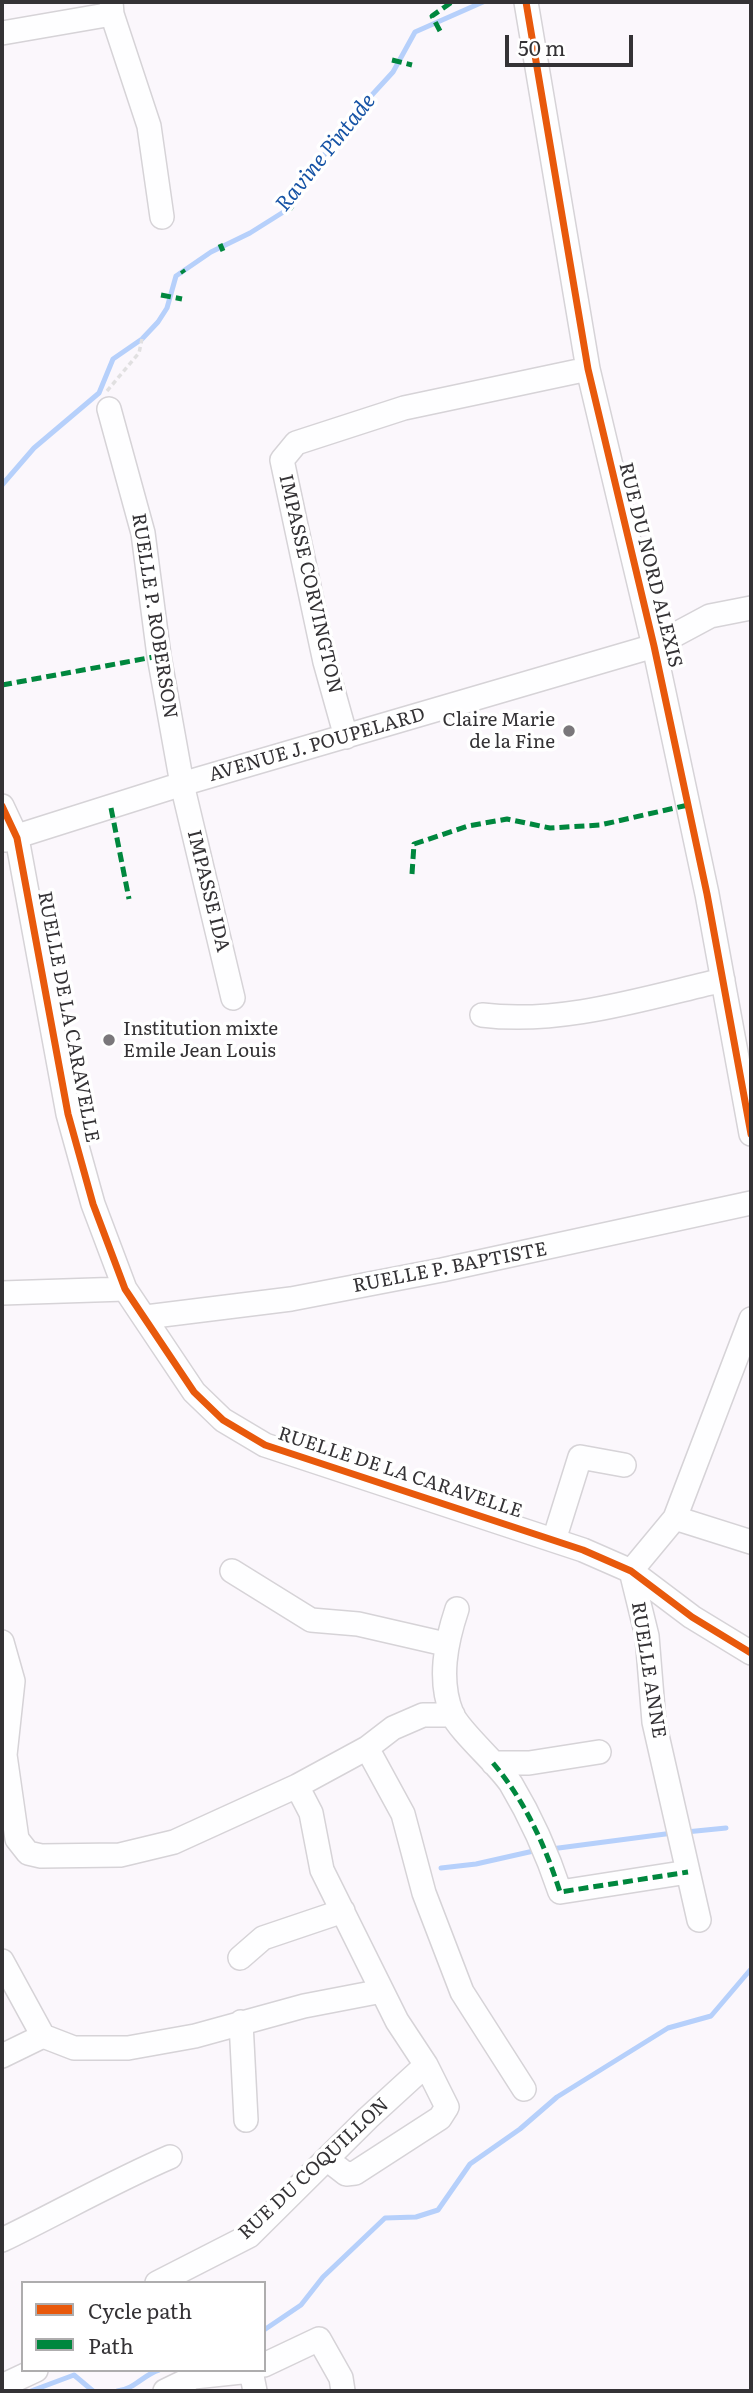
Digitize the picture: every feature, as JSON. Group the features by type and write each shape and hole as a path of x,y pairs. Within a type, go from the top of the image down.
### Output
{"street":[{"name":"RUE DU NORD ALEXIS","path":"527,7 588,369 654,646 723,981 751,1134"},
{"path":"2,33 112,8 149,126 162,217"},
{"name":"IMPASSE CORVINGTON","path":"346,737 325,662 282,460 296,443 404,408 588,369"},
{"name":"RUELLE P. ROBERSON","path":"109,409 143,533 159,656 182,784"},
{"name":"AVENUE J. POUPELARD","path":"10,839 182,784 654,646 710,616 751,608"},
{"name":"IMPASSE IDA","path":"182,784 233,998"},
{"name":"RUELLE DE LA CARAVELLE","path":"2,806 68,1114 93,1204 125,1289 194,1392 223,1420 265,1445 554,1540 631,1571 692,1617 751,1653"},
{"path":"482,1015 500,1017 579,1012 723,981"},
{"name":"RUELLE P. BAPTISTE","path":"146,1317 305,1296 442,1270 751,1203"},
{"path":"2,1293 125,1289"},
{"path":"631,1571 675,1518 749,1329"},
{"path":"554,1540 580,1457 624,1465"},
{"path":"675,1518 751,1542"},
{"path":"232,1571 311,1620 358,1624 445,1644"},
{"name":"RUELLE ANNE","path":"631,1571 647,1636 654,1722 699,1920"},
{"path":"457,1609 445,1644 446,1679 453,1715 509,1782 541,1837 560,1892 688,1872"},
{"path":"2,1642 13,1681 4,1755 17,1839 28,1853 41,1856 69,1858 120,1855 174,1842 297,1786 368,1748 393,1728 423,1716 453,1715"},
{"path":"368,1748 403,1815 424,1893 462,1992 524,2089"},
{"path":"493,1763 529,1763 599,1752"},
{"path":"297,1786 311,1813 322,1870 397,2021 447,2103 444,2114 355,2173 346,2174 328,2160"},
{"path":"240,1958 263,1938 343,1911"},
{"path":"2,1961 43,2036 74,2049 128,2048 195,2036 241,2022 382,1991"},
{"path":"241,2022 246,2120"},
{"path":"2,2056 43,2036"},
{"name":"RUE DU COQUILLON","path":"162,2281 249,2236 368,2118 426,2065"},
{"path":"2,2241 56,2215 103,2186 170,2157"},
{"path":"266,2364 319,2339 341,2378 343,2391"},
{"path":"2,2386 32,2372"},
{"path":"164,2391 194,2377 242,2372"},
{"path":"251,2372 255,2391"}],"path":[{"path":"109,409 104,395 139,353 142,339"}],"waterway":[{"name":"Ravine Pintade","path":"2,485 34,448 99,393 113,359 142,339 158,322 167,308 176,276 211,252 250,233 285,211 309,181 337,133 393,72 415,32 483,2"},
{"path":"686,1832 726,1828"},
{"path":"551,1849 673,1833"},
{"path":"441,1868 476,1864 538,1850"},
{"path":"266,2329 301,2305 323,2277 385,2218 416,2217 438,2210 470,2164 520,2129 557,2097 668,2028 711,2016 751,1969"},
{"path":"117,2391 129,2388 155,2372"},
{"path":"31,2391 74,2375 93,2391"}],"marked path":[{"path":"440,31 432,16 452,2"},
{"path":"392,60 412,65"},
{"path":"285,204 293,209"},
{"path":"220,244 223,251"},
{"path":"161,295 182,299"},
{"path":"2,685 159,656"},
{"path":"412,874 414,844 468,826 507,819 550,828 600,825 688,805"},
{"path":"111,808 129,899"},
{"path":"493,1763 533,1824 560,1892 688,1872"}],"cycle path":[{"path":"526,2 588,369 654,646 707,894 751,1134"},
{"path":"2,806 17,838 68,1114 93,1204 125,1289 194,1392 223,1420 265,1445 583,1550 631,1571 692,1617 751,1653"}],"place":[{"name":"Claire Marie de la Fine","path":"569,731"},
{"name":"Institution mixte Emile Jean Louis","path":"109,1040"}]}
